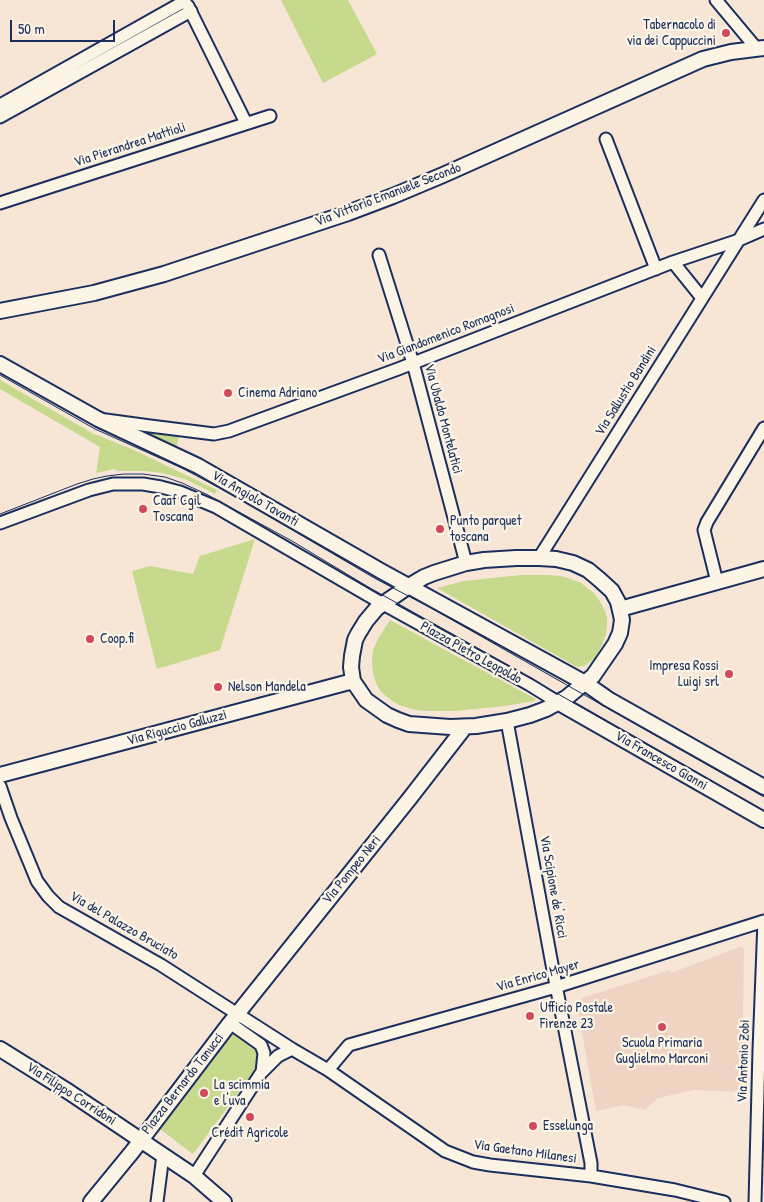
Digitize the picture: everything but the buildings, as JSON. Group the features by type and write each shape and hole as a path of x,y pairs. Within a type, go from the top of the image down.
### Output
{"street":[{"path":"716,0 761,48"},
{"path":"0,105 187,4"},
{"path":"0,117 187,4"},
{"path":"187,4 246,123"},
{"name":"Via Vittorio Emanuele Secondo","path":"3,312 94,293 164,274 348,213 452,171 704,59 731,52 761,48"},
{"name":"Via Pierandrea Mattioli","path":"0,203 270,116"},
{"path":"606,139 656,269"},
{"name":"Via Sallustio Bandini","path":"539,558 764,200"},
{"name":"Via Giandomenico Romagnosi","path":"230,431 764,229"},
{"name":"Via Ubaldo Montelatici","path":"379,255 412,363 466,563"},
{"path":"673,262 702,298"},
{"name":"Via Angiolo Tavanti","path":"0,358 6,367 98,418 198,466 408,586"},
{"name":"Via Angiolo Tavanti","path":"98,418 214,434 230,431"},
{"path":"717,582 704,530 764,428"},
{"name":"Via Angiolo Tavanti","path":"0,523 96,487 113,484 143,484 169,489 191,495 216,507 383,604"},
{"path":"539,558 573,563 588,570 612,591 620,609 622,620 620,633 593,676 559,702 540,712 508,721 465,727 420,725 398,720 380,711 366,700 353,681 351,660 355,640 360,630 371,614 383,604 429,574 466,563 501,559 539,558"},
{"path":"620,609 764,569"},
{"name":"Piazza Pietro Leopoldo","path":"408,586 584,683"},
{"name":"Piazza Pietro Leopoldo","path":"383,604 559,702"},
{"name":"Via Riguccio Galluzzi","path":"0,775 353,681"},
{"name":"Via Francesco Gianni","path":"584,683 617,704 764,787"},
{"name":"Via Francesco Gianni","path":"559,702 764,820"},
{"name":"Via Scipione de' Ricci","path":"508,721 556,987 588,1145 591,1176"},
{"name":"Via Pompeo Neri","path":"234,1018 465,727"},
{"name":"Via del Palazzo Bruciato","path":"0,786 35,876 42,889 54,903 64,911 162,965 234,1018"},
{"name":"Via Enrico Mayer","path":"328,1070 349,1045 556,987 764,921"},
{"name":"Via Antonio Zobi","path":"755,1202 764,921"},
{"path":"234,1018 292,1049"},
{"name":"Piazza Bernardo Tanucci","path":"261,1073 264,1053 261,1045 234,1018 141,1139 194,1176 261,1073 278,1056 292,1049"},
{"name":"Via Filippo Corridoni","path":"0,1049 141,1139"},
{"name":"Via Gaetano Milanesi","path":"292,1049 328,1070 452,1155 490,1165 591,1176 675,1190 724,1202"},
{"path":"91,1202 141,1139"},
{"path":"157,1202 163,1155"},
{"path":"194,1176 224,1202"}],"shaded area":[{"name":"Scuola Primaria Guglielmo Marconi","path":"742,946 744,949 742,1092 694,1090 658,1098 645,1110 623,1105 596,1111 577,1005 582,998 670,970 671,973"}],"green space":[{"path":"281,0 348,0 377,54 323,83"},
{"path":"0,380 92,433 134,450 217,490 215,494 185,479 162,473 118,471 114,469 96,473 100,447 0,389"},
{"path":"153,433 179,436 176,449 151,438"},
{"path":"255,539 220,650 157,669 132,571 150,566 193,574 200,556"},
{"path":"521,575 561,576 581,583 594,593 604,609 607,625 602,645 594,659 584,666 577,667 437,588 464,581"},
{"path":"390,620 536,699 534,701 505,706 455,711 416,710 399,705 381,692 373,674 373,650"},
{"path":"235,1033 257,1048 259,1052 253,1073 193,1154 160,1129 232,1034"}],"tram line":[{"path":"0,375 95,429 182,468 231,494 376,579 433,609 764,797"},
{"path":"0,514 77,484 107,476 143,474 165,477 182,483 292,541 370,588 764,811"}],"place":[{"name":"Tabernacolo di via dei Cappuccini","path":"726,33"},
{"name":"Cinema Adriano","path":"228,393"},
{"name":"Caaf Cgil Toscana","path":"143,509"},
{"name":"Punto parquet toscana","path":"440,529"},
{"name":"Coop.fi","path":"90,639"},
{"name":"Impresa Rossi Luigi srl","path":"729,674"},
{"name":"Nelson Mandela","path":"218,687"},
{"name":"Ufficio Postale Firenze 23","path":"530,1016"},
{"name":"Scuola Primaria Guglielmo Marconi","path":"662,1027"},
{"name":"La scimmia e l'uva","path":"204,1093"},
{"name":"Crédit Agricole","path":"250,1117"},
{"name":"Esselunga","path":"533,1126"}]}
